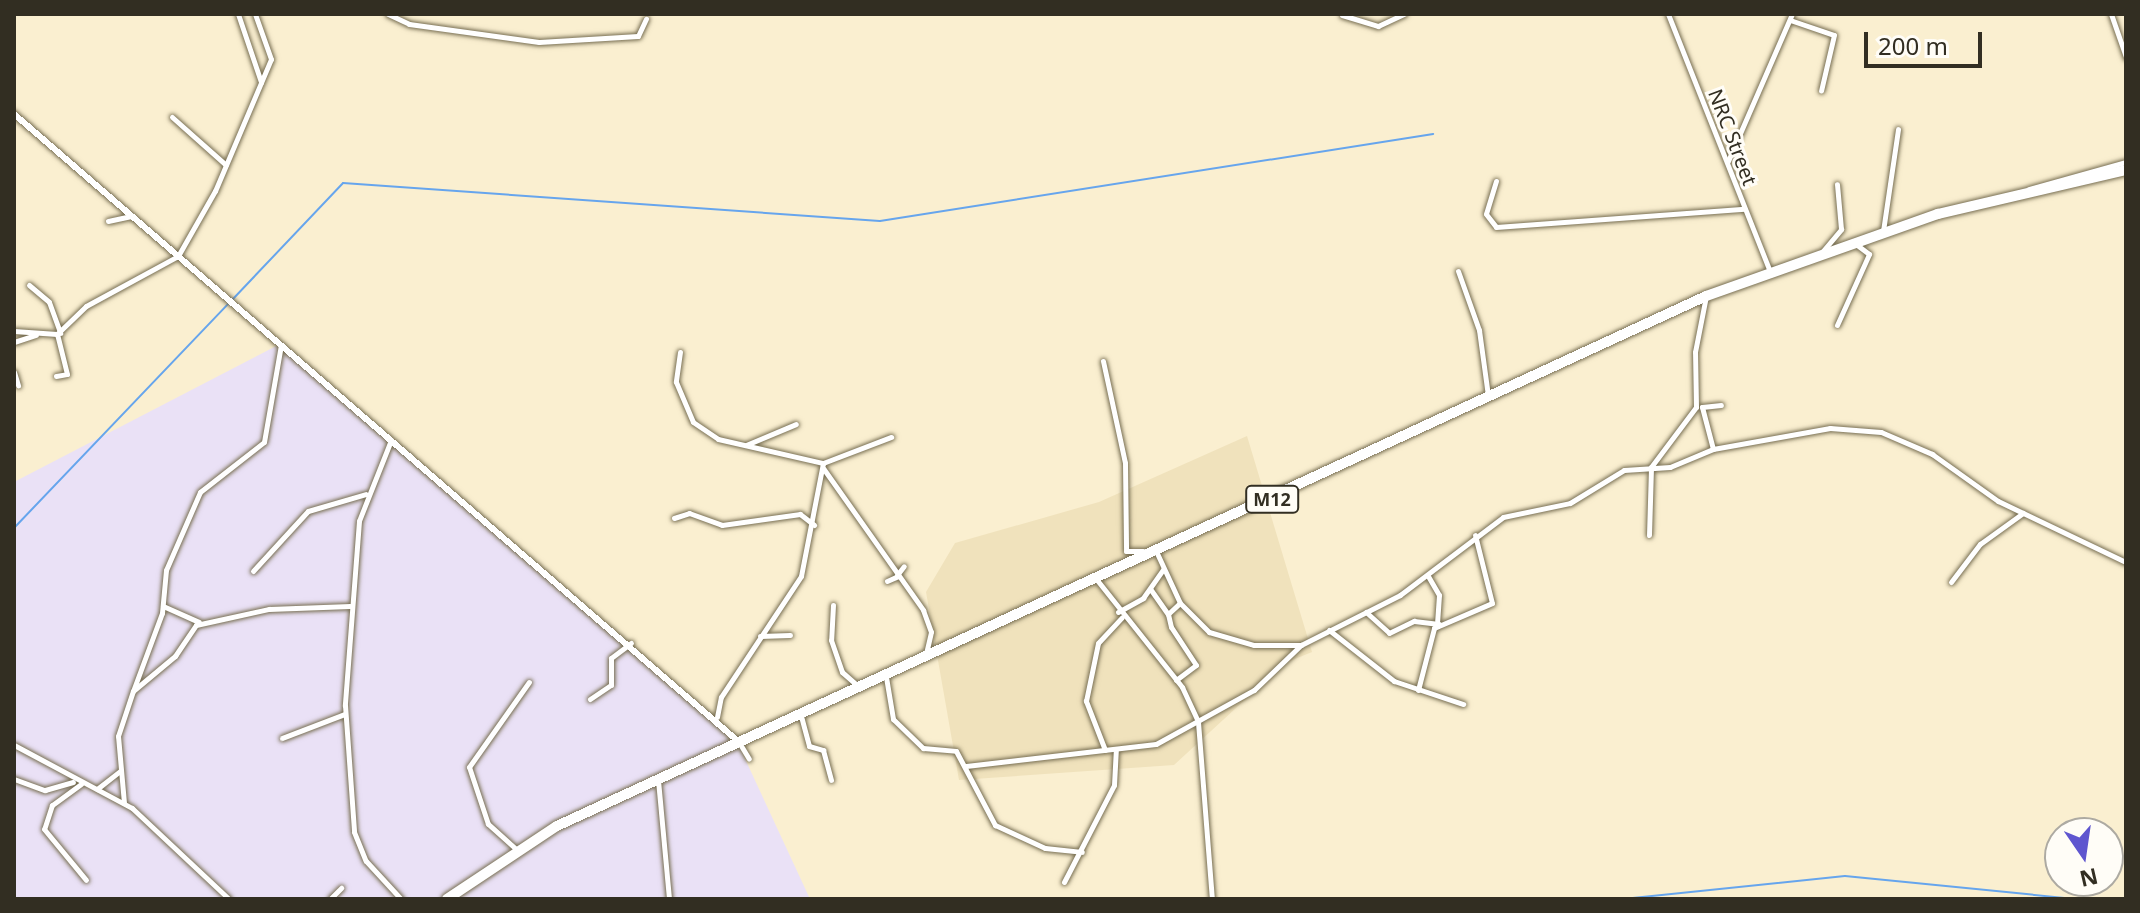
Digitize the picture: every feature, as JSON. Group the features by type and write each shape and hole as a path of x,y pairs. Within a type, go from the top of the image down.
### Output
{"highway":[{"name":"M12","path":"447,899 516,849 658,779 1158,552 1706,296 1883,231 2029,190 2126,170"}],"street":[{"path":"238,14 261,83"},
{"path":"14,331 37,335 58,334 86,306 178,256 226,165 271,59 255,14"},
{"path":"388,14 409,24 539,42 638,36 646,19"},
{"path":"1342,15 1378,26 1404,14"},
{"name":"NRC Street","path":"1668,14 1770,271"},
{"path":"2111,14 2126,57"},
{"path":"1727,162 1791,17 1834,35 1821,91"},
{"path":"14,114 717,717 740,743 749,759"},
{"path":"172,117 226,165"},
{"path":"1883,231 1898,129"},
{"path":"2029,190 2044,180 2126,162"},
{"path":"1496,181 1486,214 1496,227 1744,209"},
{"path":"1822,253 1841,229 1837,184"},
{"path":"108,221 133,215"},
{"path":"1837,325 1869,254 1853,242"},
{"path":"1458,271 1479,330 1488,397"},
{"path":"29,285 49,302 67,374 56,376"},
{"path":"1706,296 1695,352 1699,407 1713,449"},
{"path":"14,342 37,335"},
{"path":"124,803 118,736 162,605 166,570 200,492 264,442 282,343"},
{"path":"680,352 676,382 693,422 745,446 823,466 891,437"},
{"path":"1103,361 1125,463 1126,553 1158,552 1180,603 1215,635 1301,645"},
{"path":"14,372 18,385"},
{"path":"1649,535 1651,467 1699,407 1721,405"},
{"path":"745,446 796,424"},
{"path":"966,766 1156,744 1266,681 1301,645 1428,576 1475,535 1516,512 1570,503 1611,475 1713,449 1813,429 1881,432 1932,454 2023,513 2126,562"},
{"path":"391,439 366,494 350,606 345,714 354,832 366,861 401,899"},
{"path":"717,717 721,697 801,576 814,525 823,466"},
{"path":"823,466 898,576 931,632 925,659"},
{"path":"253,571 313,507 366,494"},
{"path":"674,518 689,513 722,525 800,514 814,525"},
{"path":"1951,582 1980,544 2023,513"},
{"path":"1366,612 1389,633 1414,621 1438,623 1492,603 1475,535"},
{"path":"887,581 898,576 904,566"},
{"path":"1105,750 1086,701 1098,643 1120,615 1151,590 1163,568"},
{"path":"1418,690 1438,623 1439,595 1428,576"},
{"path":"1097,580 1120,615 1176,680 1198,722 1212,899"},
{"path":"1151,590 1196,665 1176,680"},
{"path":"1168,614 1180,603"},
{"path":"162,605 199,622 350,606"},
{"path":"833,605 834,651 849,681 862,688"},
{"path":"133,691 175,656 199,622"},
{"path":"1329,630 1337,643 1418,690 1463,704"},
{"path":"759,636 790,635"},
{"path":"590,699 614,680 611,658 631,643"},
{"path":"886,677 895,702 891,715 912,741 956,751 995,825 1045,848 1082,852"},
{"path":"516,849 488,824 469,767 529,682"},
{"path":"282,738 345,714"},
{"path":"801,716 831,780"},
{"path":"14,745 74,782 97,789 124,803 229,899"},
{"path":"1064,882 1082,852 1116,779 1116,749"},
{"path":"14,755 22,750"},
{"path":"97,789 121,770"},
{"path":"14,779 42,789 74,782"},
{"path":"658,779 669,899"},
{"path":"82,784 52,805 44,831 86,880"},
{"path":"42,789 52,805"},
{"path":"330,899 341,888"}],"shaded area":[{"path":"282,343 734,735 810,899 14,899 14,482"},
{"path":"1247,436 1312,652 1285,663 1174,765 959,780 926,592 955,543 1099,502"}],"waterway":[{"path":"232,300 343,183 880,221 1433,134"},
{"path":"14,528 228,304"},
{"path":"1623,899 1845,876 2077,899"}]}
